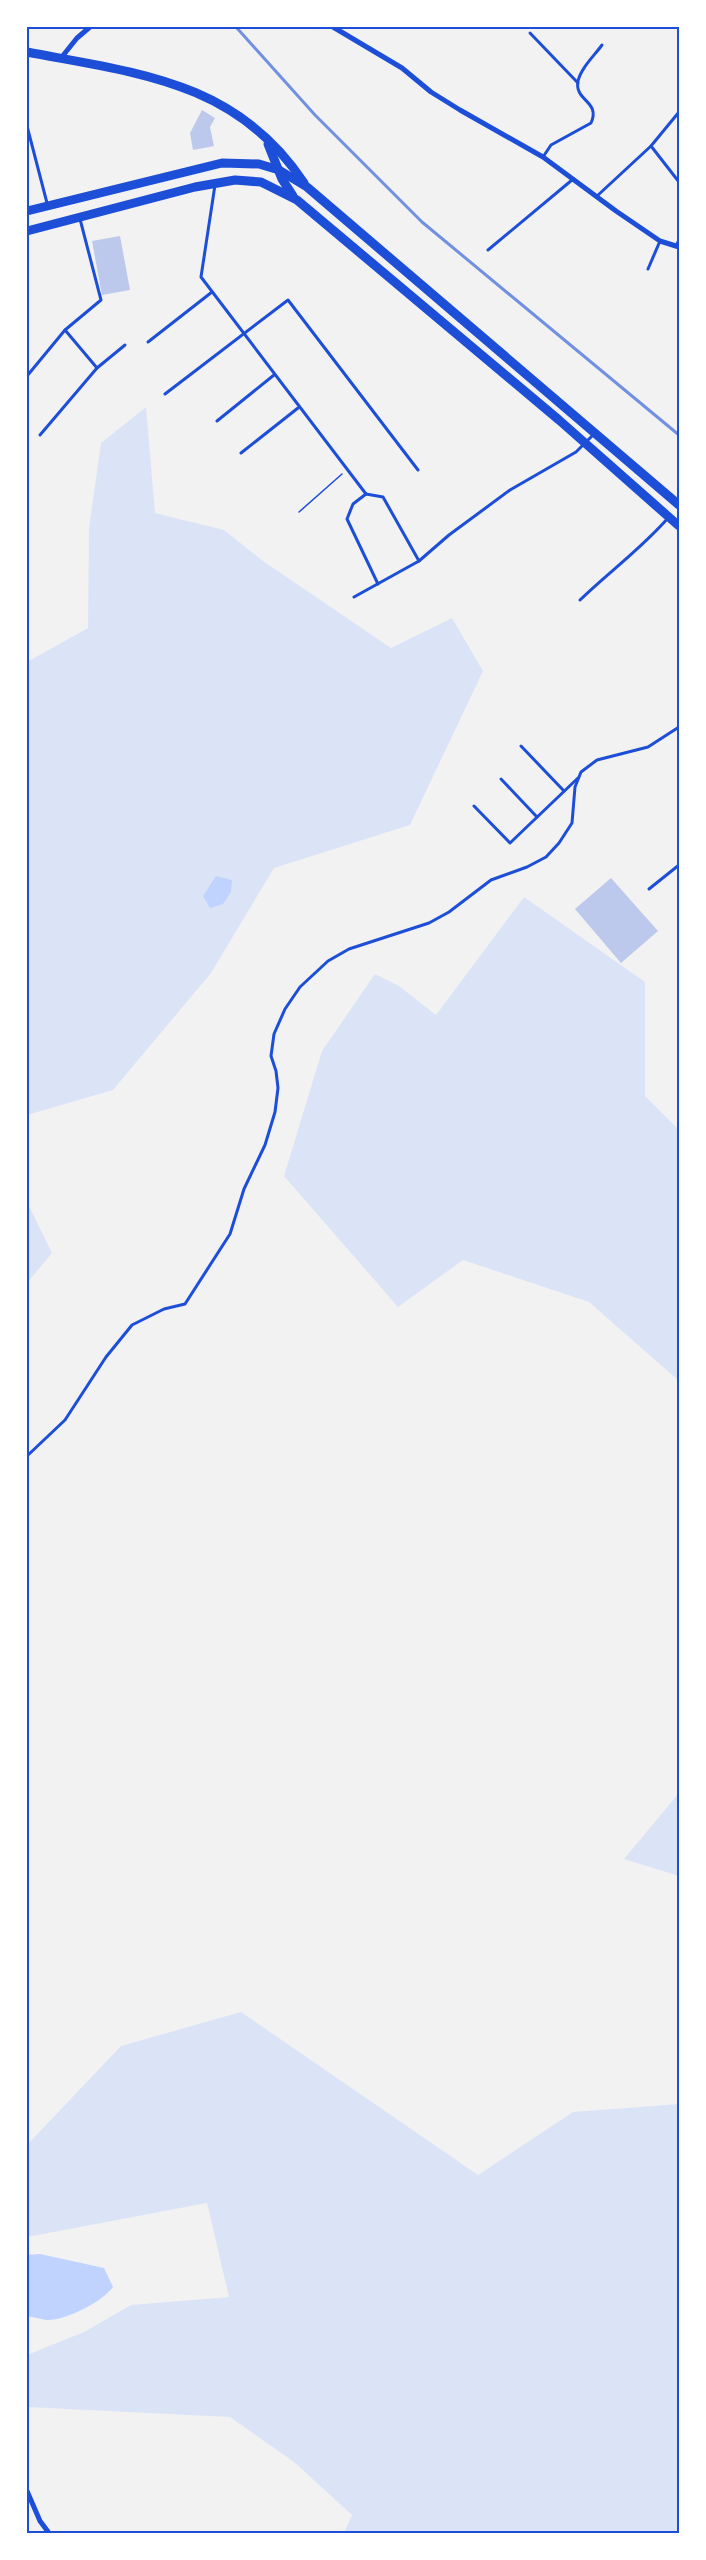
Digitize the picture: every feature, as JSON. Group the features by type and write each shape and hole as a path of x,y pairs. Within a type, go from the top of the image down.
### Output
{"main road":[{"path":"27,52 156,79 201,93 236,113 258,131 285,157 307,187"},
{"path":"258,131 271,149 286,186 297,200 586,443 679,526"},
{"path":"27,211 222,163 259,164 279,170 307,187 679,505"},
{"path":"27,231 215,183 235,180 261,182 297,200"}],"street":[{"path":"61,58 77,38 90,27"},
{"path":"333,27 402,68 431,92 460,110 543,157 660,241 678,247"},
{"path":"27,2491 40,2521 49,2533"}],"lane":[{"path":"530,33 578,83"},
{"path":"543,157 551,145 591,123 594,116 593,108 580,94 578,83 582,71 603,45"},
{"path":"597,196 651,146 679,112"},
{"path":"27,126 29,143 48,206"},
{"path":"651,146 679,182"},
{"path":"488,250 574,178"},
{"path":"215,183 201,278 298,408 366,494 383,497 419,561"},
{"path":"27,376 65,330 101,300 79,217"},
{"path":"678,247 679,240"},
{"path":"648,269 660,241"},
{"path":"148,342 212,292"},
{"path":"165,394 288,300 417,470"},
{"path":"65,330 97,368"},
{"path":"40,435 97,368 125,345"},
{"path":"216,421 274,375"},
{"path":"241,453 298,408"},
{"path":"354,597 419,561 449,535 510,490 568,458 594,433"},
{"path":"366,494 353,504 346,519 378,584"},
{"path":"580,600 620,561 640,548 669,517"},
{"path":"474,806 510,843 597,760 648,747 679,726"},
{"path":"521,746 564,791"},
{"path":"27,1456 65,1420 106,1357 132,1325 164,1309 185,1304 230,1234 244,1189 271,1128 278,1088 271,1056 274,1034 294,993 317,970 337,955 366,942 429,923 449,912 491,880 527,867 546,857 559,843 572,823 579,776"},
{"path":"501,779 537,817"},
{"path":"649,889 679,865"}],"path":[{"path":"299,512 347,470"}],"shaded area":[{"path":"146,407 155,513 224,530 263,561 391,648 452,618 483,671 410,825 274,868 211,973 113,1090 27,1115 27,662 88,628 89,528 101,443"},
{"path":"524,897 645,982 645,1096 679,1130 679,1381 589,1302 463,1260 398,1307 284,1176 322,1051 375,974 399,986 436,1015"},
{"path":"27,1202 52,1253 27,1283"},
{"path":"679,1793 679,1876 624,1859"},
{"path":"241,2012 478,2175 573,2112 679,2104 679,2533 344,2533 352,2515 294,2462 230,2417 27,2407 27,2355 84,2332 131,2305 229,2297 207,2203 27,2237 27,2145 121,2046"}],"water":[{"path":"216,876 232,880 231,892 223,904 210,908 203,896"},
{"path":"40,2254 104,2268 113,2287 101,2299 73,2314 46,2320 27,2316 27,2255"}],"building":[{"path":"202,110 215,118 210,127 214,146 193,150 190,133"},
{"path":"120,236 130,290 102,295 92,241"},
{"path":"611,878 658,931 621,963 575,909"}],"railway":[{"path":"236,27 315,115 422,222 679,435"}]}
